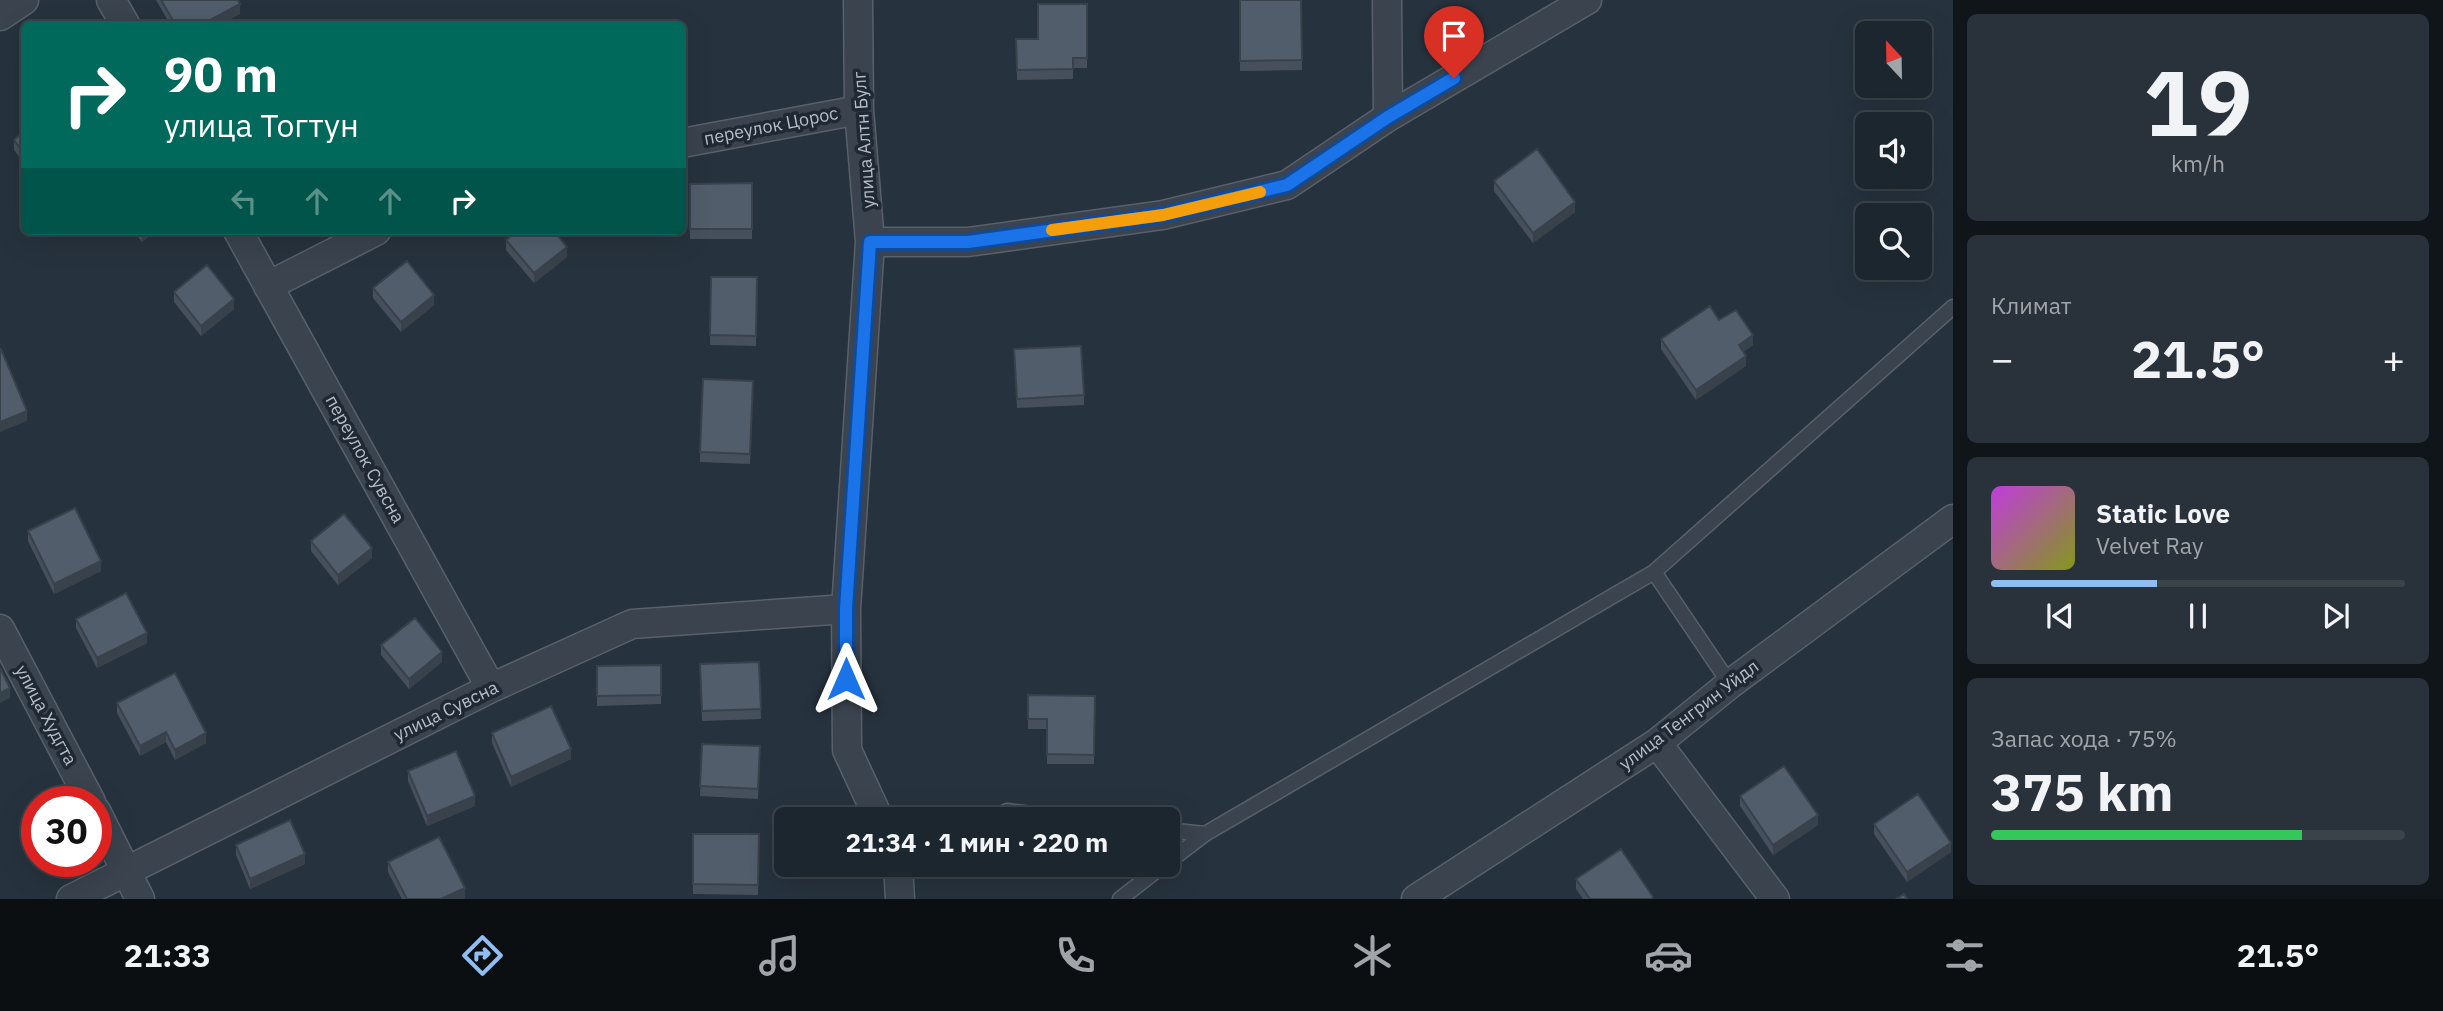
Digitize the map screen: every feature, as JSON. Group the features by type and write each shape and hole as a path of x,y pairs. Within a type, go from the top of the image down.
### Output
{"street":[{"path":"0,16 24,0"},
{"path":"111,0 123,21"},
{"name":"улица Алтн Булг","path":"858,0 859,110 870,242 846,609 847,750 873,807"},
{"path":"1387,0 1388,117"},
{"path":"870,242 968,242 1163,215 1287,185 1388,117 1587,0"},
{"name":"переулок Цорос","path":"686,142 859,110"},
{"name":"переулок Сувсна","path":"240,235 491,688"},
{"path":"268,286 368,235"},
{"name":"улица Тенгрин Уйдл","path":"1416,899 1657,743 1730,684 1953,519"},
{"name":"улица Сувсна","path":"71,899 491,688 632,624 846,609"},
{"name":"улица Худгта","path":"0,629 83,786"},
{"path":"1657,743 1775,899"},
{"path":"112,841 141,899"}],"lane":[{"path":"1180,853 1205,834 1654,572 1953,307"},
{"path":"1654,572 1730,684"},
{"path":"1180,831 1205,834"},
{"path":"1120,899 1149,877"}],"building":[{"path":"161,0 238,0 240,4 209,21 173,21"},
{"path":"1240,0 1301,0 1302,60 1240,61"},
{"path":"1038,4 1087,4 1087,58 1073,58 1073,69 1017,70 1016,39 1038,39"},
{"path":"21,134 21,149 14,140"},
{"path":"1537,149 1575,202 1533,233 1494,181"},
{"path":"752,183 752,229 690,229 690,184"},
{"path":"512,235 557,235 567,247 534,273 506,240"},
{"path":"407,261 434,295 401,322 373,288"},
{"path":"207,265 234,299 201,326 174,292"},
{"path":"711,277 757,277 756,336 710,335"},
{"path":"1710,306 1719,320 1736,310 1753,335 1739,345 1746,356 1696,390 1661,339"},
{"path":"1081,346 1084,395 1017,399 1014,349"},
{"path":"0,349 27,411 0,422"},
{"path":"703,379 753,381 750,454 700,452"},
{"path":"75,508 101,561 54,584 28,531"},
{"path":"344,514 372,548 338,575 311,541"},
{"path":"126,593 147,633 97,658 76,619"},
{"path":"415,618 442,652 409,679 381,645"},
{"path":"759,662 761,709 702,711 700,664"},
{"path":"661,665 661,695 597,696 597,666"},
{"path":"0,668 10,688 0,693"},
{"path":"175,673 206,733 175,750 166,732 140,746 117,703"},
{"path":"1028,695 1095,696 1094,755 1047,754 1047,719 1028,719"},
{"path":"551,706 571,749 511,777 492,733"},
{"path":"702,744 760,746 758,789 700,786"},
{"path":"456,751 475,796 427,816 408,771"},
{"path":"1784,766 1818,815 1773,845 1740,796"},
{"path":"1918,794 1951,843 1907,872 1874,824"},
{"path":"290,820 305,854 250,879 236,845"},
{"path":"693,834 759,834 758,885 693,884"},
{"path":"439,837 465,888 441,899 407,899 388,862"},
{"path":"1621,849 1653,897 1590,899 1576,879"}],"slow traffic":[{"path":"1052,230 1163,215 1260,192"}],"route":[{"path":"846,679 846,609 870,242 968,242 1163,215 1287,185 1388,117 1454,78"}]}
